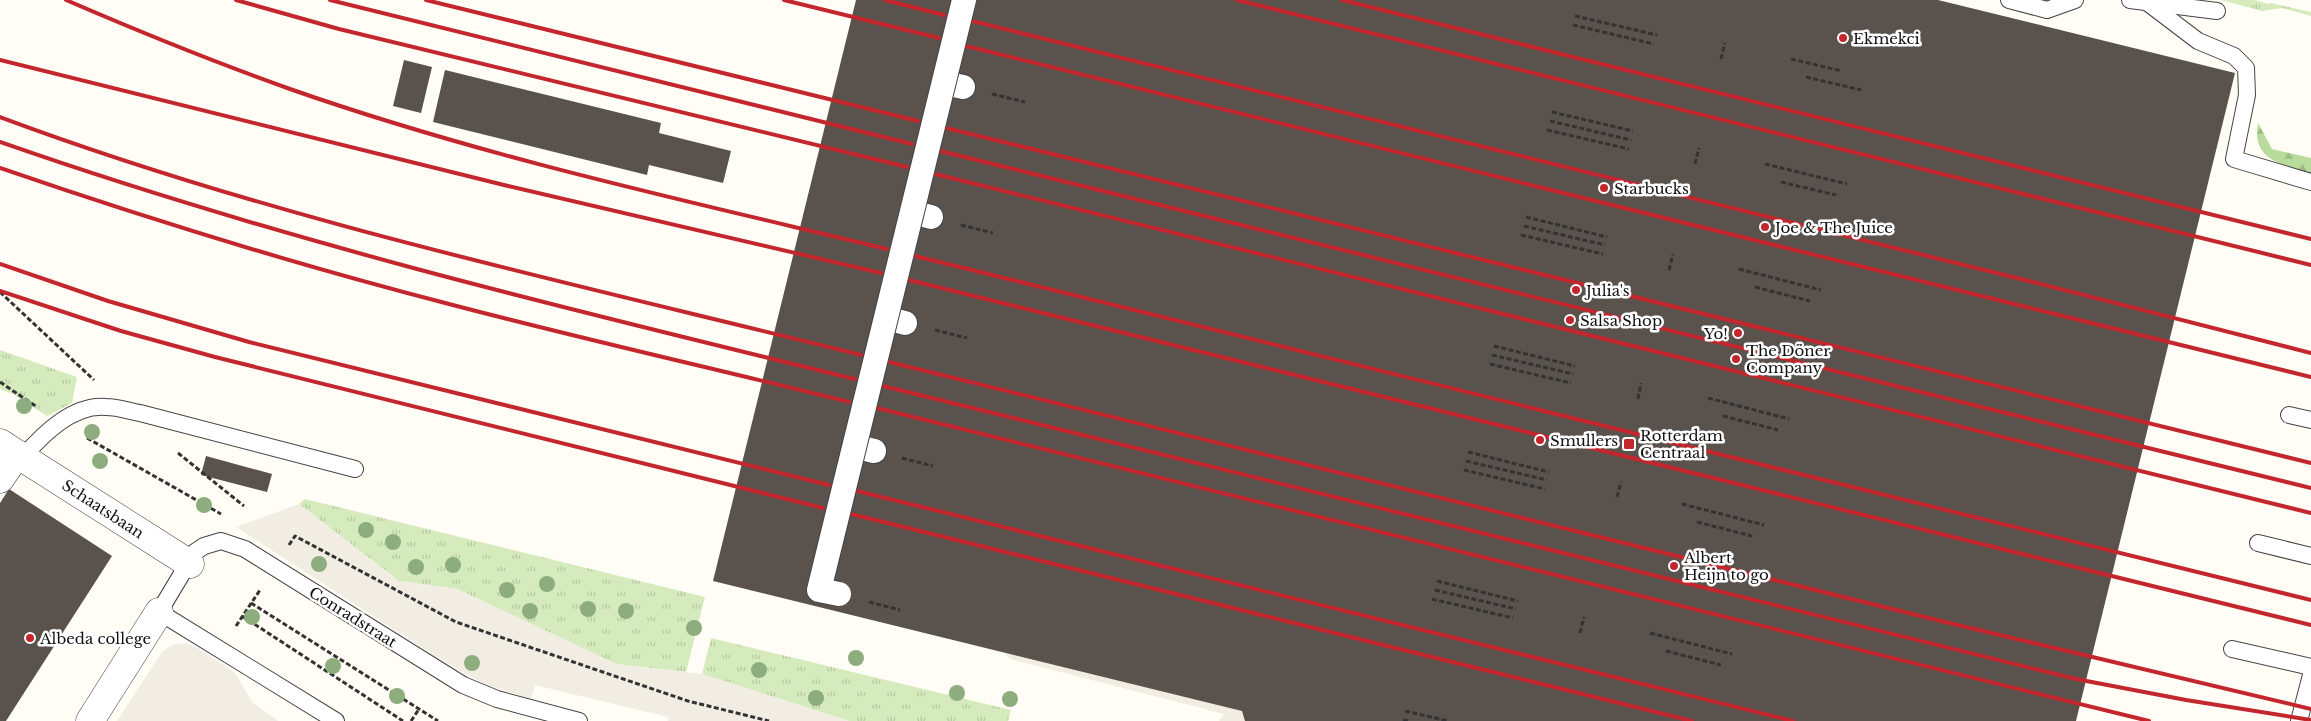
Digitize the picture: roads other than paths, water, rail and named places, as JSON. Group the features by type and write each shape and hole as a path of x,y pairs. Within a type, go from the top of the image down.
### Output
{"street":[{"path":"839,594 819,590 864,449 954,85 964,0"},
{"path":"0,478 13,451"},
{"name":"Schaatsbaan","path":"13,451 190,564"},
{"name":"Conradstraat","path":"90,721 159,612"}],"lane":[{"path":"2009,0 2047,10 2075,0"},
{"path":"2130,0 2217,11"},
{"path":"2148,3 2198,41 2234,56 2246,68 2247,95 2234,160 2311,182"},
{"path":"13,451 46,433 62,421 91,408 105,406 140,413 355,469"},
{"path":"2289,415 2311,420"},
{"name":"Conradstraat","path":"159,612 190,564 195,552 212,542 221,541 244,549 463,685 504,701 579,721"},
{"path":"2258,543 2311,556"},
{"path":"159,612 336,721"},
{"path":"2232,649 2311,667"},
{"path":"2299,721 2311,674"}],"railway":[{"path":"66,0 262,79 437,136 661,195 887,249"},
{"path":"236,0 339,29 907,167"},
{"path":"330,0 912,144"},
{"path":"426,0 918,121"},
{"path":"784,0 939,38"},
{"path":"885,0 944,15"},
{"path":"1237,0 2311,265"},
{"path":"1342,0 2311,239"},
{"path":"972,21 2029,281 2311,353"},
{"path":"966,46 2311,377"},
{"path":"0,60 508,186 881,273"},
{"path":"0,117 105,154 319,219 427,248 861,355"},
{"path":"946,128 2311,463"},
{"path":"0,142 211,211 318,242 532,299 855,379"},
{"path":"940,151 2311,488"},
{"path":"0,168 223,240 392,289 849,402"},
{"path":"935,174 2311,513"},
{"path":"915,256 2311,600"},
{"path":"0,264 108,301 249,342 829,485"},
{"path":"909,280 2311,625"},
{"path":"0,291 121,331 215,357 823,508"},
{"path":"889,362 1945,622 2311,709"},
{"path":"883,386 2076,679 2186,700 2311,720"},
{"path":"877,408 2149,721"},
{"path":"857,491 1793,721"},
{"path":"851,514 1692,721"}],"place":[{"name":"Ekmekci","path":"1843,38"},
{"name":"Starbucks","path":"1604,188"},
{"name":"Joe & The Juice","path":"1765,227"},
{"name":"Julia's","path":"1576,290"},
{"name":"Salsa Shop","path":"1570,320"},
{"name":"Yo!","path":"1738,333"},
{"name":"The Döner Company","path":"1736,359"},
{"name":"Smullers","path":"1540,440"},
{"name":"Rotterdam Centraal","path":"1629,444"},
{"name":"Albert Heijn to go","path":"1674,566"},
{"name":"Albeda college","path":"30,638"}]}
